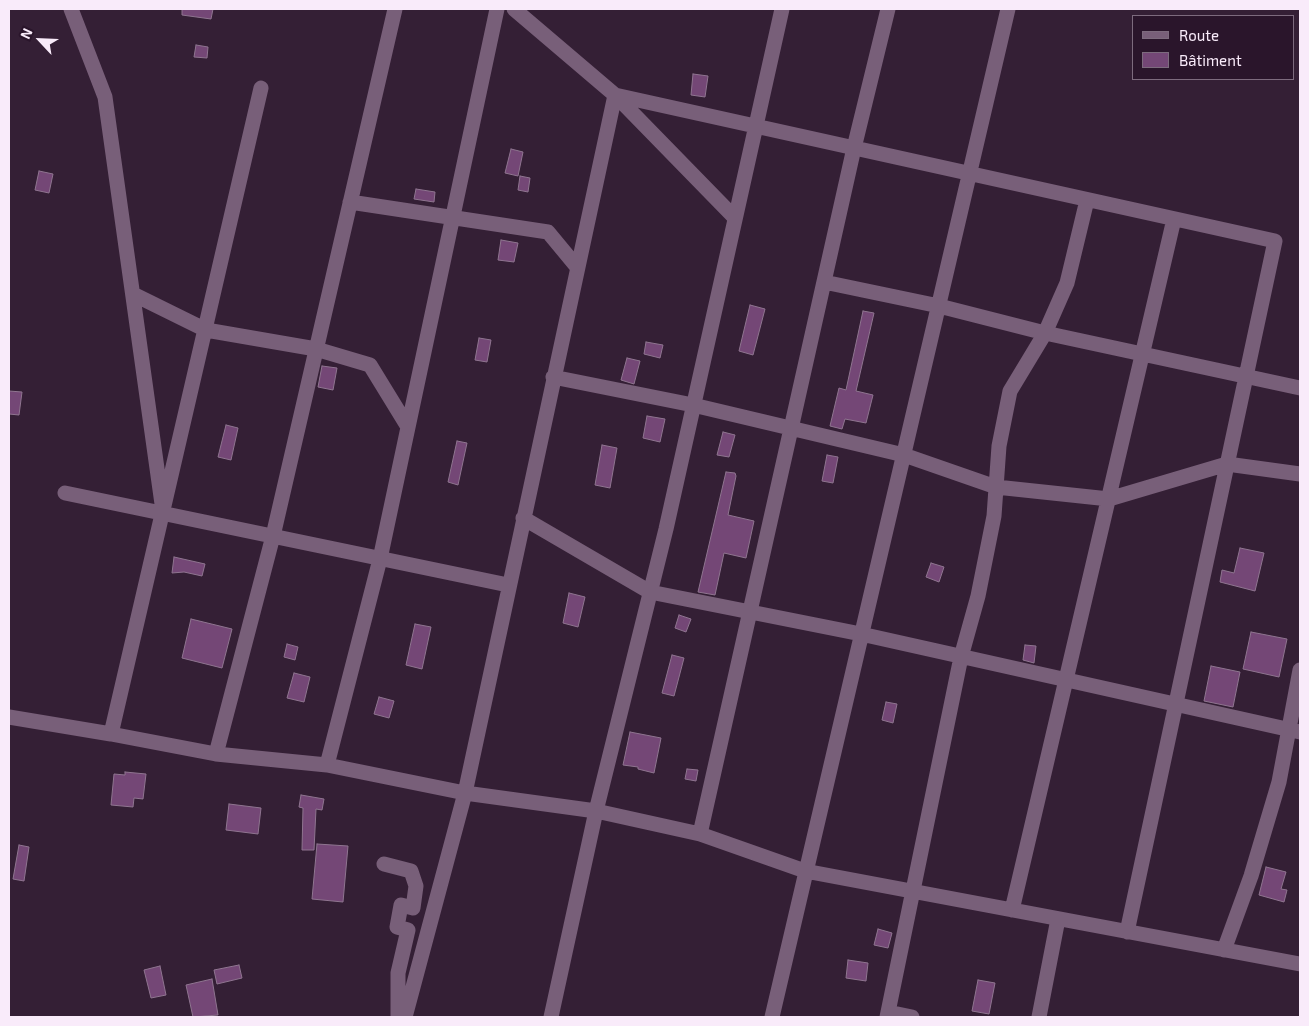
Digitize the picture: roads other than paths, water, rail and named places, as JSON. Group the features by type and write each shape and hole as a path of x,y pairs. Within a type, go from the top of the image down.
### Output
{"street":[{"path":"71,9 105,97 163,514"},
{"path":"216,754 272,536 395,9"},
{"path":"327,765 380,559 497,9"},
{"path":"514,9 615,95 735,218"},
{"path":"551,1017 596,811 694,405 782,9"},
{"path":"700,834 854,148 888,9"},
{"path":"772,1017 1008,9"},
{"path":"111,734 262,88"},
{"path":"615,95 1275,242 1127,932"},
{"path":"405,1017 465,793 508,585 615,95"},
{"path":"912,1017 887,1015 914,892 961,657 978,596 994,516 999,446 1010,391 1045,333 1067,283 1087,200"},
{"path":"350,202 548,232 577,267"},
{"path":"1012,910 1174,219"},
{"path":"824,282 939,306 1045,333 1300,388"},
{"path":"133,294 206,330 316,349 370,365 408,428"},
{"path":"553,377 694,405 904,456 996,487 1109,499 1227,464 1300,474"},
{"path":"65,493 508,585"},
{"path":"523,518 650,592 862,634 1294,730"},
{"path":"1224,950 1251,876 1294,730 1300,670"},
{"path":"9,717 216,754 327,765 465,793 596,811 700,834 805,871 1300,964"},
{"path":"384,864 411,871 416,886 413,908 401,905 397,927 408,930 398,973 398,1017"},
{"path":"1039,1017 1058,919"}]}
